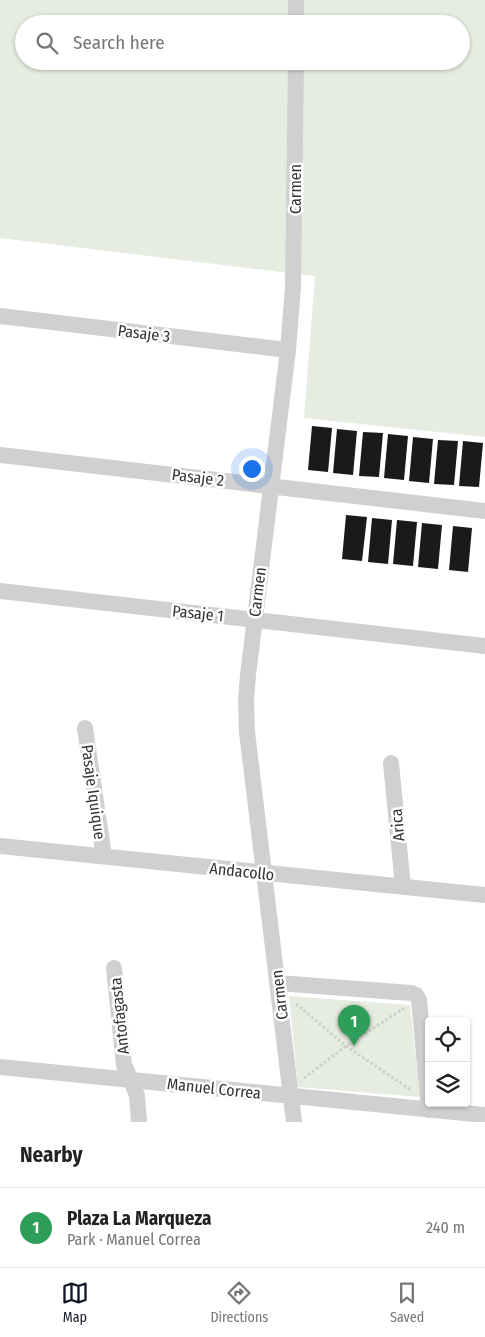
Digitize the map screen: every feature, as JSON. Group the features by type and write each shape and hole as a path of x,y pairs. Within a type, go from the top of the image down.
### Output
{"street":[{"path":"296,0 296,15"},
{"name":"Carmen","path":"294,1122 247,732 246,701 254,620 288,350 294,254 296,70"},
{"name":"Pasaje 3","path":"0,316 288,350"},
{"name":"Pasaje 2","path":"0,455 485,510"},
{"name":"Pasaje 1","path":"0,591 485,646"},
{"name":"Pasaje Iquique","path":"85,728 104,856"},
{"name":"Arica","path":"391,763 402,887"},
{"name":"Andacollo","path":"0,846 485,895"},
{"name":"Antofagasta","path":"114,968 124,1065 132,1080 137,1096 139,1122"},
{"path":"278,983 411,993 416,995 419,1000 429,1110"},
{"name":"Manuel Correa","path":"0,1067 485,1115"}],"path":[{"path":"294,1002 303,1003"},
{"path":"294,1002 295,1012"},
{"path":"294,1002 346,1046 414,1092"},
{"path":"397,1006 406,1007"},
{"path":"302,1080 346,1046 406,1007"},
{"path":"406,1007 407,1016"},
{"path":"301,1070 302,1080"},
{"path":"302,1080 311,1081"},
{"path":"413,1083 414,1092"},
{"path":"405,1091 414,1092"}],"shaded area":[{"path":"0,0 485,0 485,437 304,418 315,276 0,238"},
{"path":"289,996 410,1005 420,1097 298,1087"}],"building":[{"path":"312,426 332,428 328,472 308,470"},
{"path":"337,429 357,431 353,475 333,473"},
{"path":"363,432 383,433 379,477 359,476"},
{"path":"388,434 408,436 404,480 384,478"},
{"path":"413,437 433,439 429,483 409,481"},
{"path":"438,440 458,441 454,485 434,484"},
{"path":"463,441 483,443 479,487 459,486"},
{"path":"346,515 367,517 362,561 342,559"},
{"path":"372,518 392,520 388,564 368,562"},
{"path":"397,520 417,522 413,566 393,564"},
{"path":"422,523 442,525 438,569 418,567"},
{"path":"453,526 472,528 468,572 449,570"}],"place":[{"name":"Plaza La Marqueza","path":"354,1046"}]}
